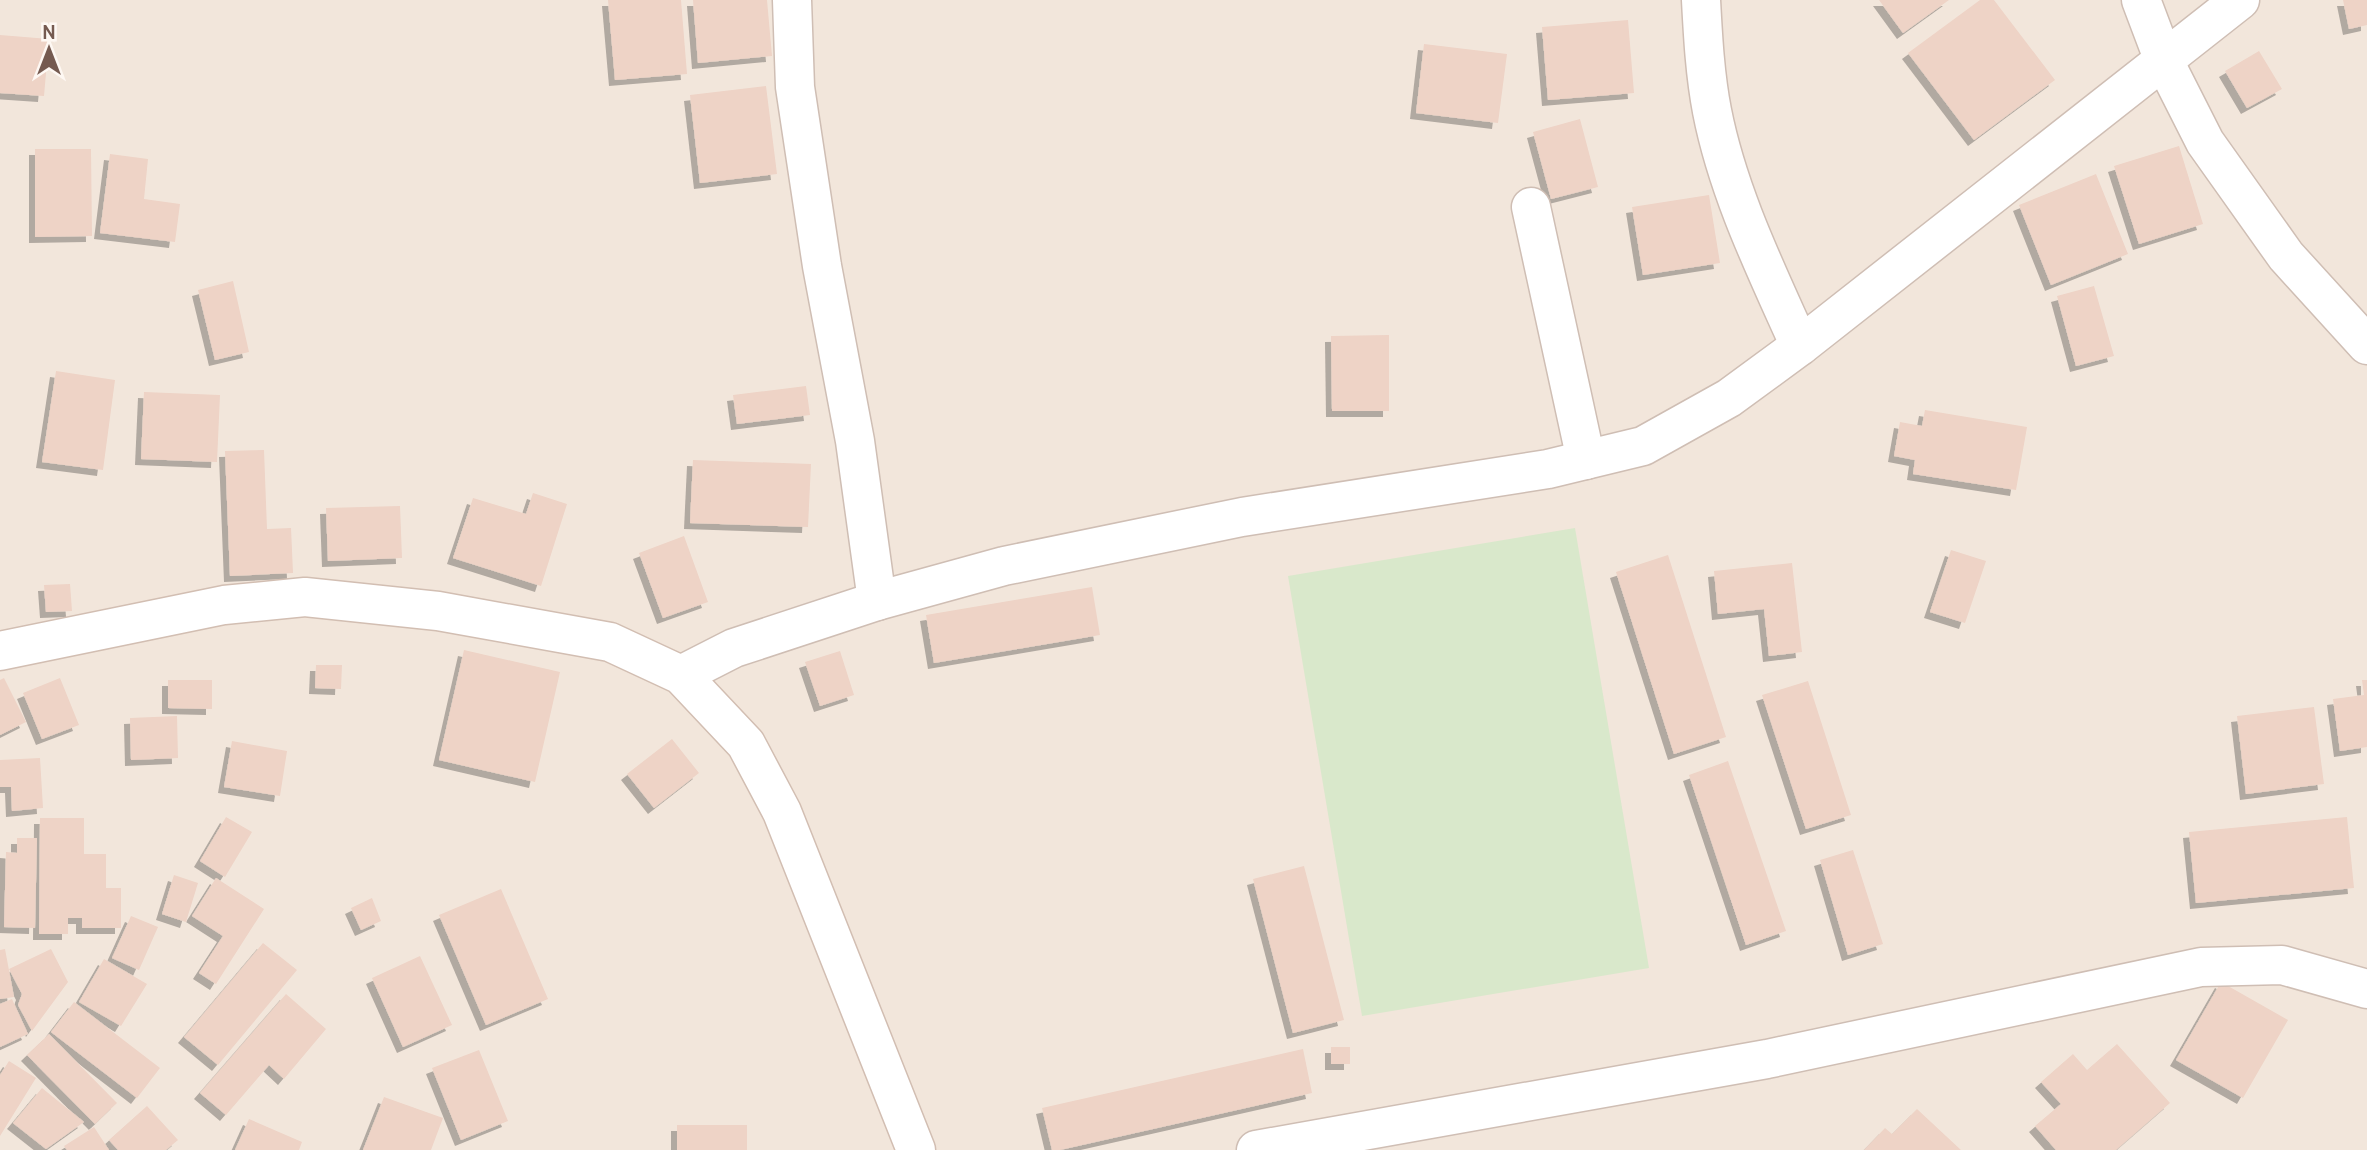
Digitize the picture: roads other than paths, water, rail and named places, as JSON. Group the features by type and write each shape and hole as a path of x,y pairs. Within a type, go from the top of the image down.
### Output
{"street":[{"path":"792,0 795,87 822,266 855,441 877,601"},
{"path":"1701,0 1703,44 1712,111 1727,168 1757,250 1800,346"},
{"path":"2141,0 2164,61 2205,142 2286,256 2367,345"},
{"path":"681,675 734,648 877,601 1004,566 1166,531 1548,469 1643,446 1729,398 1800,346 2240,0"},
{"path":"1531,207 1586,460"},
{"path":"0,651 224,605 305,597 438,611 610,642 681,675 746,744 782,812 916,1150"},
{"path":"1256,1150 1767,1059 2201,967 2282,965 2367,989"}]}
